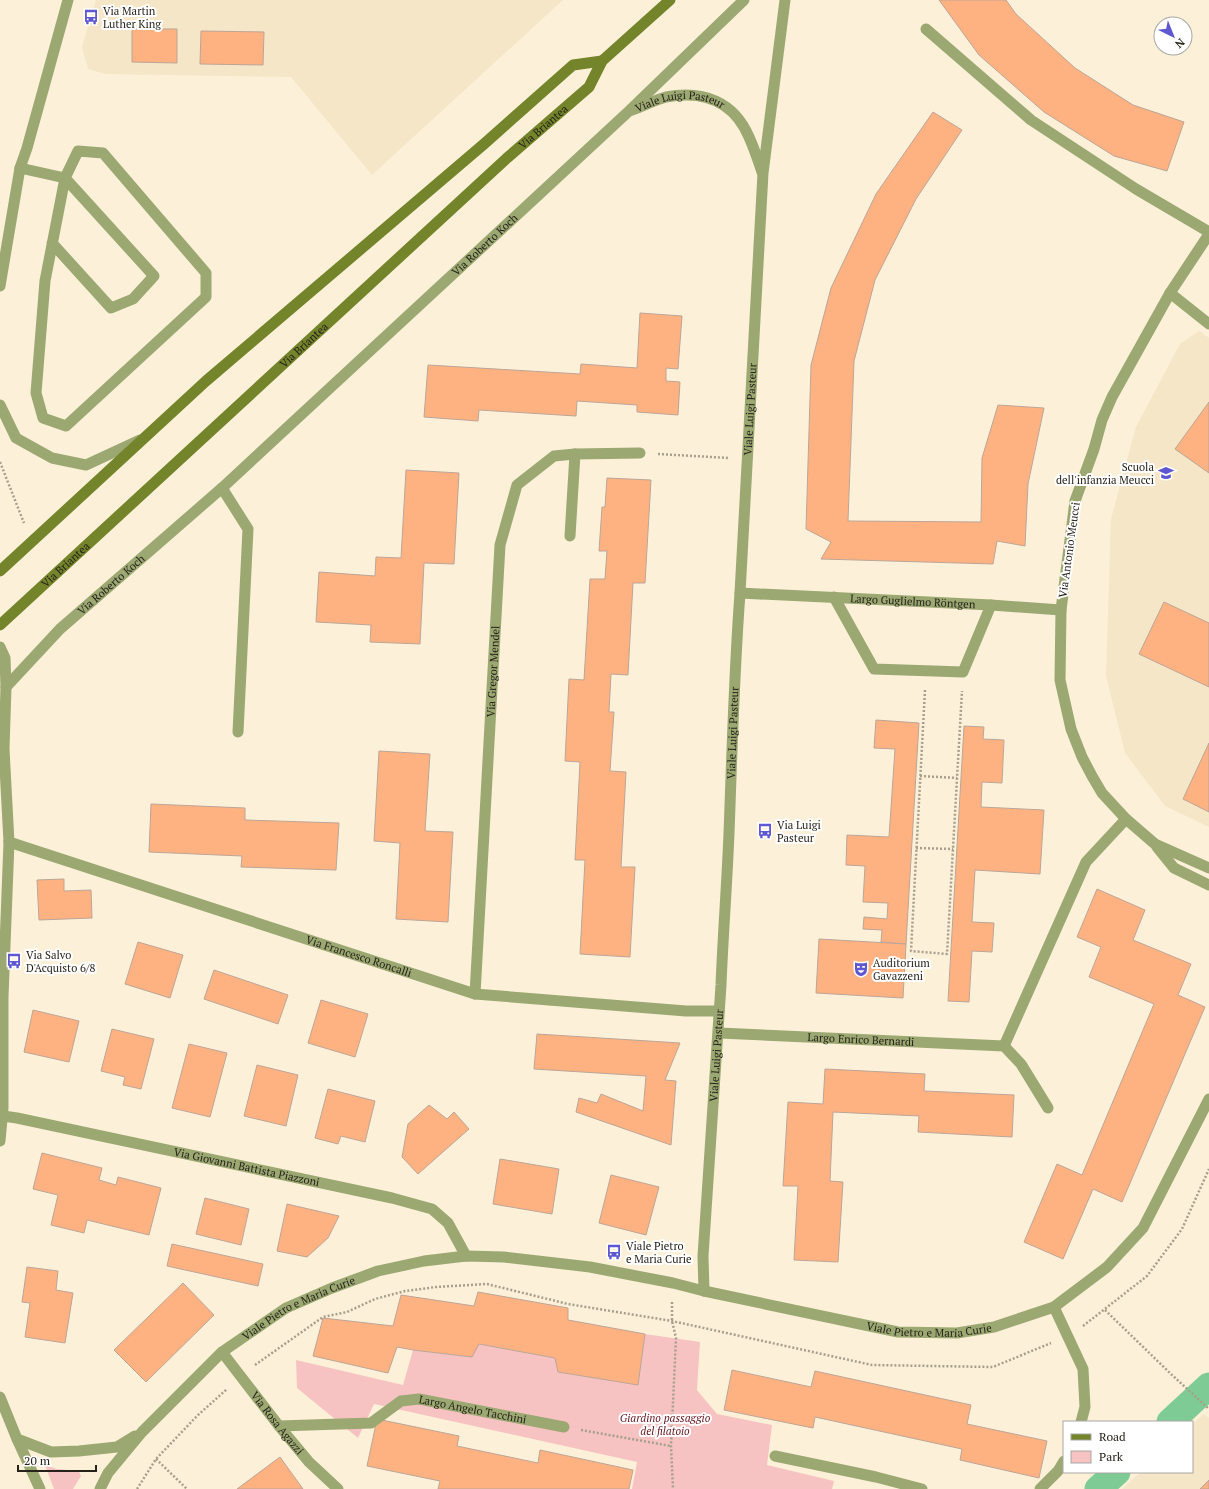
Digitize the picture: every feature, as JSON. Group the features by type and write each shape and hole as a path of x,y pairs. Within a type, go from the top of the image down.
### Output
{"main road":[{"name":"Via Briantea","path":"0,625 507,158 589,87 602,61 670,0"},
{"path":"0,571 206,381 484,144 573,65 602,61"}],"street":[{"path":"0,286 20,168 27,148 68,0"},
{"name":"Via Roberto Koch","path":"6,687 60,628 222,488 628,112 744,0"},
{"name":"Viale Luigi Pasteur","path":"704,1291 703,1256 719,1033 729,835 736,648 763,174 785,0"},
{"path":"926,29 1031,120 1136,189 1209,233"},
{"name":"Viale Luigi Pasteur","path":"628,112 666,98 688,95 707,97 728,108 740,122 749,137 763,174"},
{"path":"78,151 103,154 206,273 206,297 66,426 43,418 36,393 45,281 65,178 78,151"},
{"path":"20,168 65,178 154,276 133,299 111,308 52,243"},
{"name":"Via Antonio Meucci","path":"1209,233 1170,293 1112,397 1102,420 1094,449 1076,501 1060,610 1060,680 1071,729 1082,757 1092,776 1102,793 1126,819 1155,844 1174,868 1209,885"},
{"path":"1170,293 1209,324"},
{"path":"0,405 16,438 52,458 86,465 142,439"},
{"name":"Via Gregor Mendel","path":"476,994 500,545 517,485 554,456 575,454 640,453"},
{"path":"570,536 575,454"},
{"path":"222,488 248,529 238,732"},
{"name":"Largo Guglielmo Röntgen","path":"740,593 991,605 1060,610"},
{"name":"Largo Guglielmo Röntgen","path":"834,597 874,669 963,672 991,605"},
{"path":"0,647 5,658 6,687 2,753 9,842 3,997 3,1116 0,1141"},
{"path":"1048,1108 1021,1064 1004,1046 1086,862 1126,819"},
{"name":"Via Francesco Roncalli","path":"9,842 476,994 686,1011 719,1011"},
{"name":"Via Antonio Meucci","path":"1155,844 1209,868"},
{"name":"Largo Enrico Bernardi","path":"719,1033 1004,1046"},
{"name":"Viale Pietro e Maria Curie","path":"100,1489 108,1473 142,1432 222,1352 286,1308 332,1288 378,1271 424,1261 466,1256 504,1257 590,1267 673,1283 704,1291 898,1332 957,1333 994,1327 1054,1307 1107,1267 1143,1228 1209,1099"},
{"name":"Via Giovanni Battista Piazzoni","path":"3,1116 368,1193 432,1209 448,1223 466,1256"},
{"path":"1054,1307 1083,1369 1085,1407 1081,1421"},
{"name":"Via Rosa Agazzi","path":"222,1352 309,1462 338,1489"},
{"name":"Largo Angelo Tacchini","path":"279,1426 371,1423 401,1401 419,1399 564,1427"},
{"path":"1,1405 40,1489"},
{"path":"17,1439 51,1452 79,1451 117,1447 142,1432"},
{"path":"775,1456 876,1477 922,1489"},
{"path":"1040,1489 1058,1471 1063,1463"}],"path":[{"path":"640,453 747,459"},
{"path":"926,671 911,951 946,954 963,672"},
{"path":"920,776 957,778"},
{"path":"916,848 952,849"},
{"path":"137,1489 156,1459 197,1416 241,1375 323,1317 347,1312 376,1299 413,1290 487,1284 568,1304 672,1321 676,1338 671,1446 673,1489"},
{"path":"1105,1310 1172,1375 1209,1408"},
{"path":"564,1427 671,1446"},
{"path":"156,1459 187,1489"}],"shaded area":[{"path":"96,0 563,0 372,175 291,77 105,74 88,69 82,47"},
{"path":"1199,331 1209,338 1209,827 1165,806 1125,753 1106,676 1111,519 1136,427 1180,344"},
{"path":"1204,1414 1209,1418 1209,1489 1122,1489 1140,1473 1193,1473 1193,1423"}],"green space":[{"name":"Giardino passaggio del filatoio","path":"645,1334 700,1342 697,1390 717,1414 772,1425 767,1465 834,1481 832,1489 632,1489 637,1462 374,1404 358,1438 297,1388 296,1360 403,1385 413,1350 471,1357 479,1344 555,1358 558,1372 638,1385"},
{"path":"45,1465 57,1469 79,1471 81,1476 73,1489 54,1489"}],"building":[{"path":"939,0 1006,0 1016,14 1075,68 1133,105 1184,122 1167,171 1114,156 1044,112 979,55"},
{"path":"132,29 177,29 177,63 132,62"},
{"path":"201,31 264,32 263,65 200,64"},
{"path":"933,112 962,130 916,199 875,280 854,361 848,521 981,522 982,458 998,405 1044,408 1028,484 1025,546 997,541 993,564 821,559 831,542 806,529 811,365 831,288 876,194"},
{"path":"640,313 682,316 678,369 666,368 666,381 680,382 678,415 637,412 637,405 577,401 576,416 479,410 478,421 424,417 428,365 580,374 581,364 637,368"},
{"path":"1209,402 1209,473 1175,449"},
{"path":"406,470 459,473 454,564 424,563 420,644 370,642 371,625 316,622 319,572 375,576 376,557 401,558"},
{"path":"607,478 651,480 645,583 633,583 628,675 611,674 609,712 614,712 610,771 626,772 621,867 635,867 630,957 580,954 585,860 575,860 580,762 565,761 569,679 584,680 590,579 605,579 607,551 599,551 602,507 605,507"},
{"path":"1164,602 1209,623 1209,687 1139,654"},
{"path":"876,720 919,723 906,944 881,942 882,930 863,929 864,917 887,919 888,903 863,902 865,866 846,865 847,835 889,837 895,749 874,748"},
{"path":"964,726 984,727 983,739 1004,740 1002,783 982,782 981,807 1044,810 1040,874 975,870 972,922 994,923 992,952 972,951 969,1002 948,1001"},
{"path":"1209,743 1209,812 1183,799"},
{"path":"379,751 430,754 425,831 453,832 448,922 396,919 400,843 374,841"},
{"path":"151,804 245,808 245,820 339,823 336,870 241,867 242,856 149,852"},
{"path":"64,879 64,891 91,890 92,918 39,920 37,880"},
{"path":"1097,889 1145,910 1133,940 1191,964 1178,995 1205,1007 1122,1202 1093,1189 1063,1259 1024,1242 1057,1164 1082,1175 1154,1004 1089,977 1101,947 1077,937"},
{"name":"Auditorium Gavazzeni","path":"819,939 906,944 903,998 816,993"},
{"path":"138,942 183,955 170,998 125,984"},
{"path":"214,970 288,995 278,1024 204,999"},
{"path":"321,1000 368,1014 355,1057 308,1043"},
{"path":"33,1010 79,1021 69,1062 24,1052"},
{"path":"112,1029 154,1039 141,1089 123,1085 125,1077 101,1071"},
{"path":"537,1034 680,1043 665,1080 676,1081 671,1145 576,1112 579,1098 597,1103 601,1094 643,1111 646,1076 534,1069"},
{"path":"189,1044 227,1053 210,1117 172,1108"},
{"path":"257,1065 298,1075 286,1126 244,1116"},
{"path":"825,1069 925,1074 924,1091 1014,1095 1012,1137 918,1132 919,1116 833,1112 830,1181 843,1182 838,1262 794,1260 798,1186 783,1186 788,1102 823,1104"},
{"path":"328,1089 375,1101 365,1142 341,1136 338,1144 315,1138"},
{"path":"429,1105 447,1119 454,1112 469,1129 418,1174 402,1157 408,1124"},
{"path":"42,1153 102,1168 99,1180 116,1185 118,1177 161,1188 149,1235 87,1220 84,1233 51,1225 58,1195 33,1189"},
{"path":"500,1159 559,1169 552,1214 493,1204"},
{"path":"611,1175 659,1187 646,1235 599,1223"},
{"path":"205,1198 249,1209 241,1245 196,1234"},
{"path":"287,1204 339,1216 328,1238 307,1257 277,1251"},
{"path":"172,1244 263,1264 258,1286 167,1266"},
{"path":"27,1267 58,1271 56,1290 73,1293 65,1343 25,1337 30,1303 22,1302"},
{"path":"183,1283 214,1315 146,1382 114,1350"},
{"path":"478,1292 568,1308 568,1320 645,1334 638,1385 558,1372 555,1358 479,1344 472,1357 397,1347 388,1373 313,1356 323,1318 393,1326 401,1295 474,1306"},
{"path":"732,1370 811,1387 815,1371 971,1405 967,1424 1047,1441 1039,1478 960,1460 962,1449 815,1417 813,1428 724,1410"},
{"path":"377,1419 459,1436 457,1446 538,1463 540,1450 633,1470 629,1489 438,1489 440,1481 367,1466"},
{"path":"280,1457 303,1489 237,1489"},
{"path":"1209,1480 1209,1489 1200,1489"}],"waterway":[{"path":"1171,1421 1209,1386"},
{"path":"1098,1489 1116,1473"}],"place":[{"name":"Via Martin Luther King","path":"91,17"},
{"name":"Scuola dell'infanzia Meucci","path":"1166,473"},
{"name":"Via Luigi Pasteur","path":"765,831"},
{"name":"Via Salvo D'Acquisto 6/8","path":"14,961"},
{"name":"Auditorium Gavazzeni","path":"861,969"},
{"name":"Viale Pietro e Maria Curie","path":"614,1252"}]}
